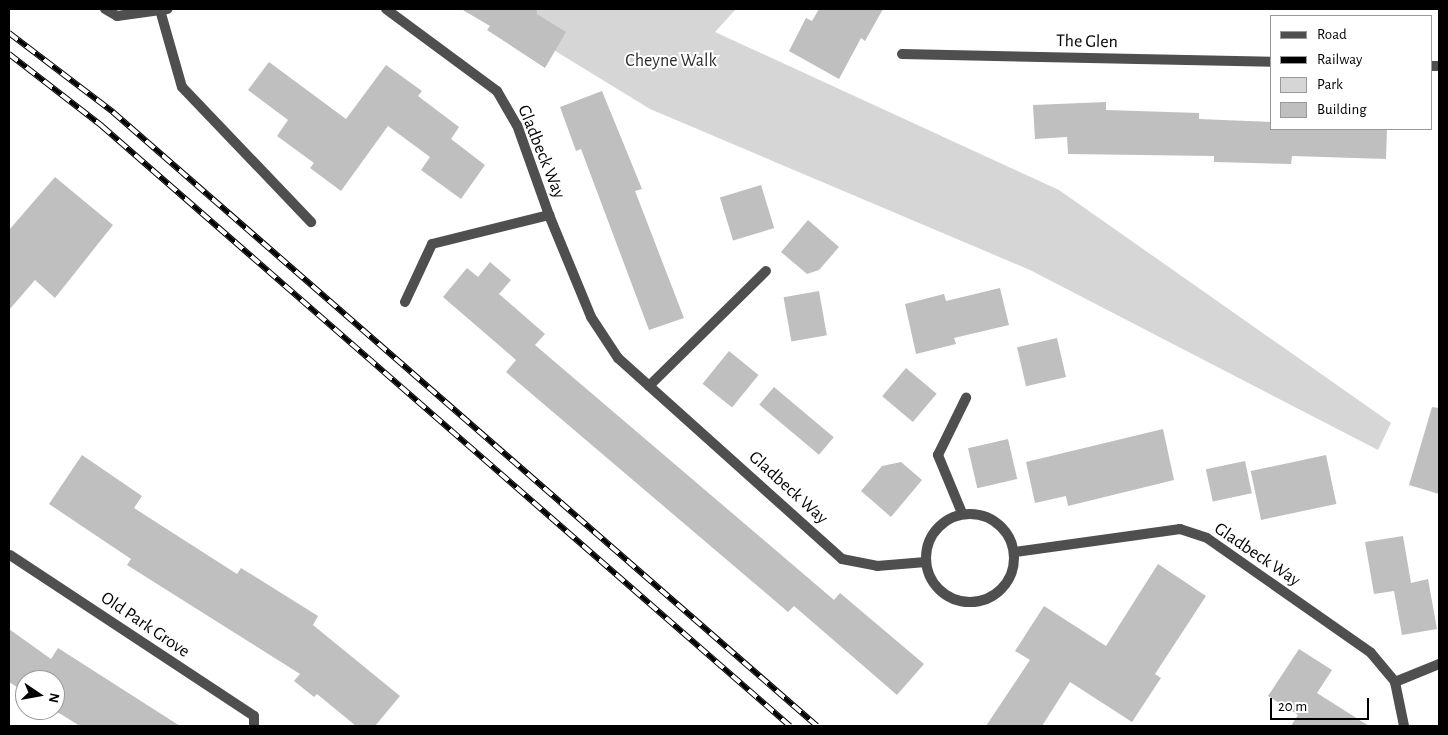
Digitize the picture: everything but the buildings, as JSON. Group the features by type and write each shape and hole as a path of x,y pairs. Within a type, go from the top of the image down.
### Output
{"street":[{"path":"105,9 117,16 164,10 182,87 312,222"},
{"name":"Gladbeck Way","path":"386,9 497,91 517,125 549,216 591,317 618,358 842,559 877,566 926,562"},
{"name":"The Glen","path":"902,54 1270,62"},
{"name":"Gladbeck Way","path":"405,302 432,244 549,216"},
{"path":"649,386 766,271"},
{"path":"962,514 938,455 966,398"},
{"path":"962,514 978,514 996,521 1007,532 1014,552 1014,568 1002,590 989,599 970,603 955,600 939,591 930,578 926,562 927,547 934,531 945,521 962,514"},
{"name":"Gladbeck Way","path":"1014,552 1180,529 1207,538 1371,653 1394,682 1404,726"},
{"name":"Old Park Grove","path":"10,554 254,716 254,726"},
{"path":"1394,682 1439,664"}],"green space":[{"name":"Cheyne Walk","path":"487,9 736,9 715,32 1059,190 1391,423 1378,450 1030,270 650,109"}],"railway":[{"path":"9,33 113,112 817,726"},
{"path":"9,54 102,126 790,726"}]}
